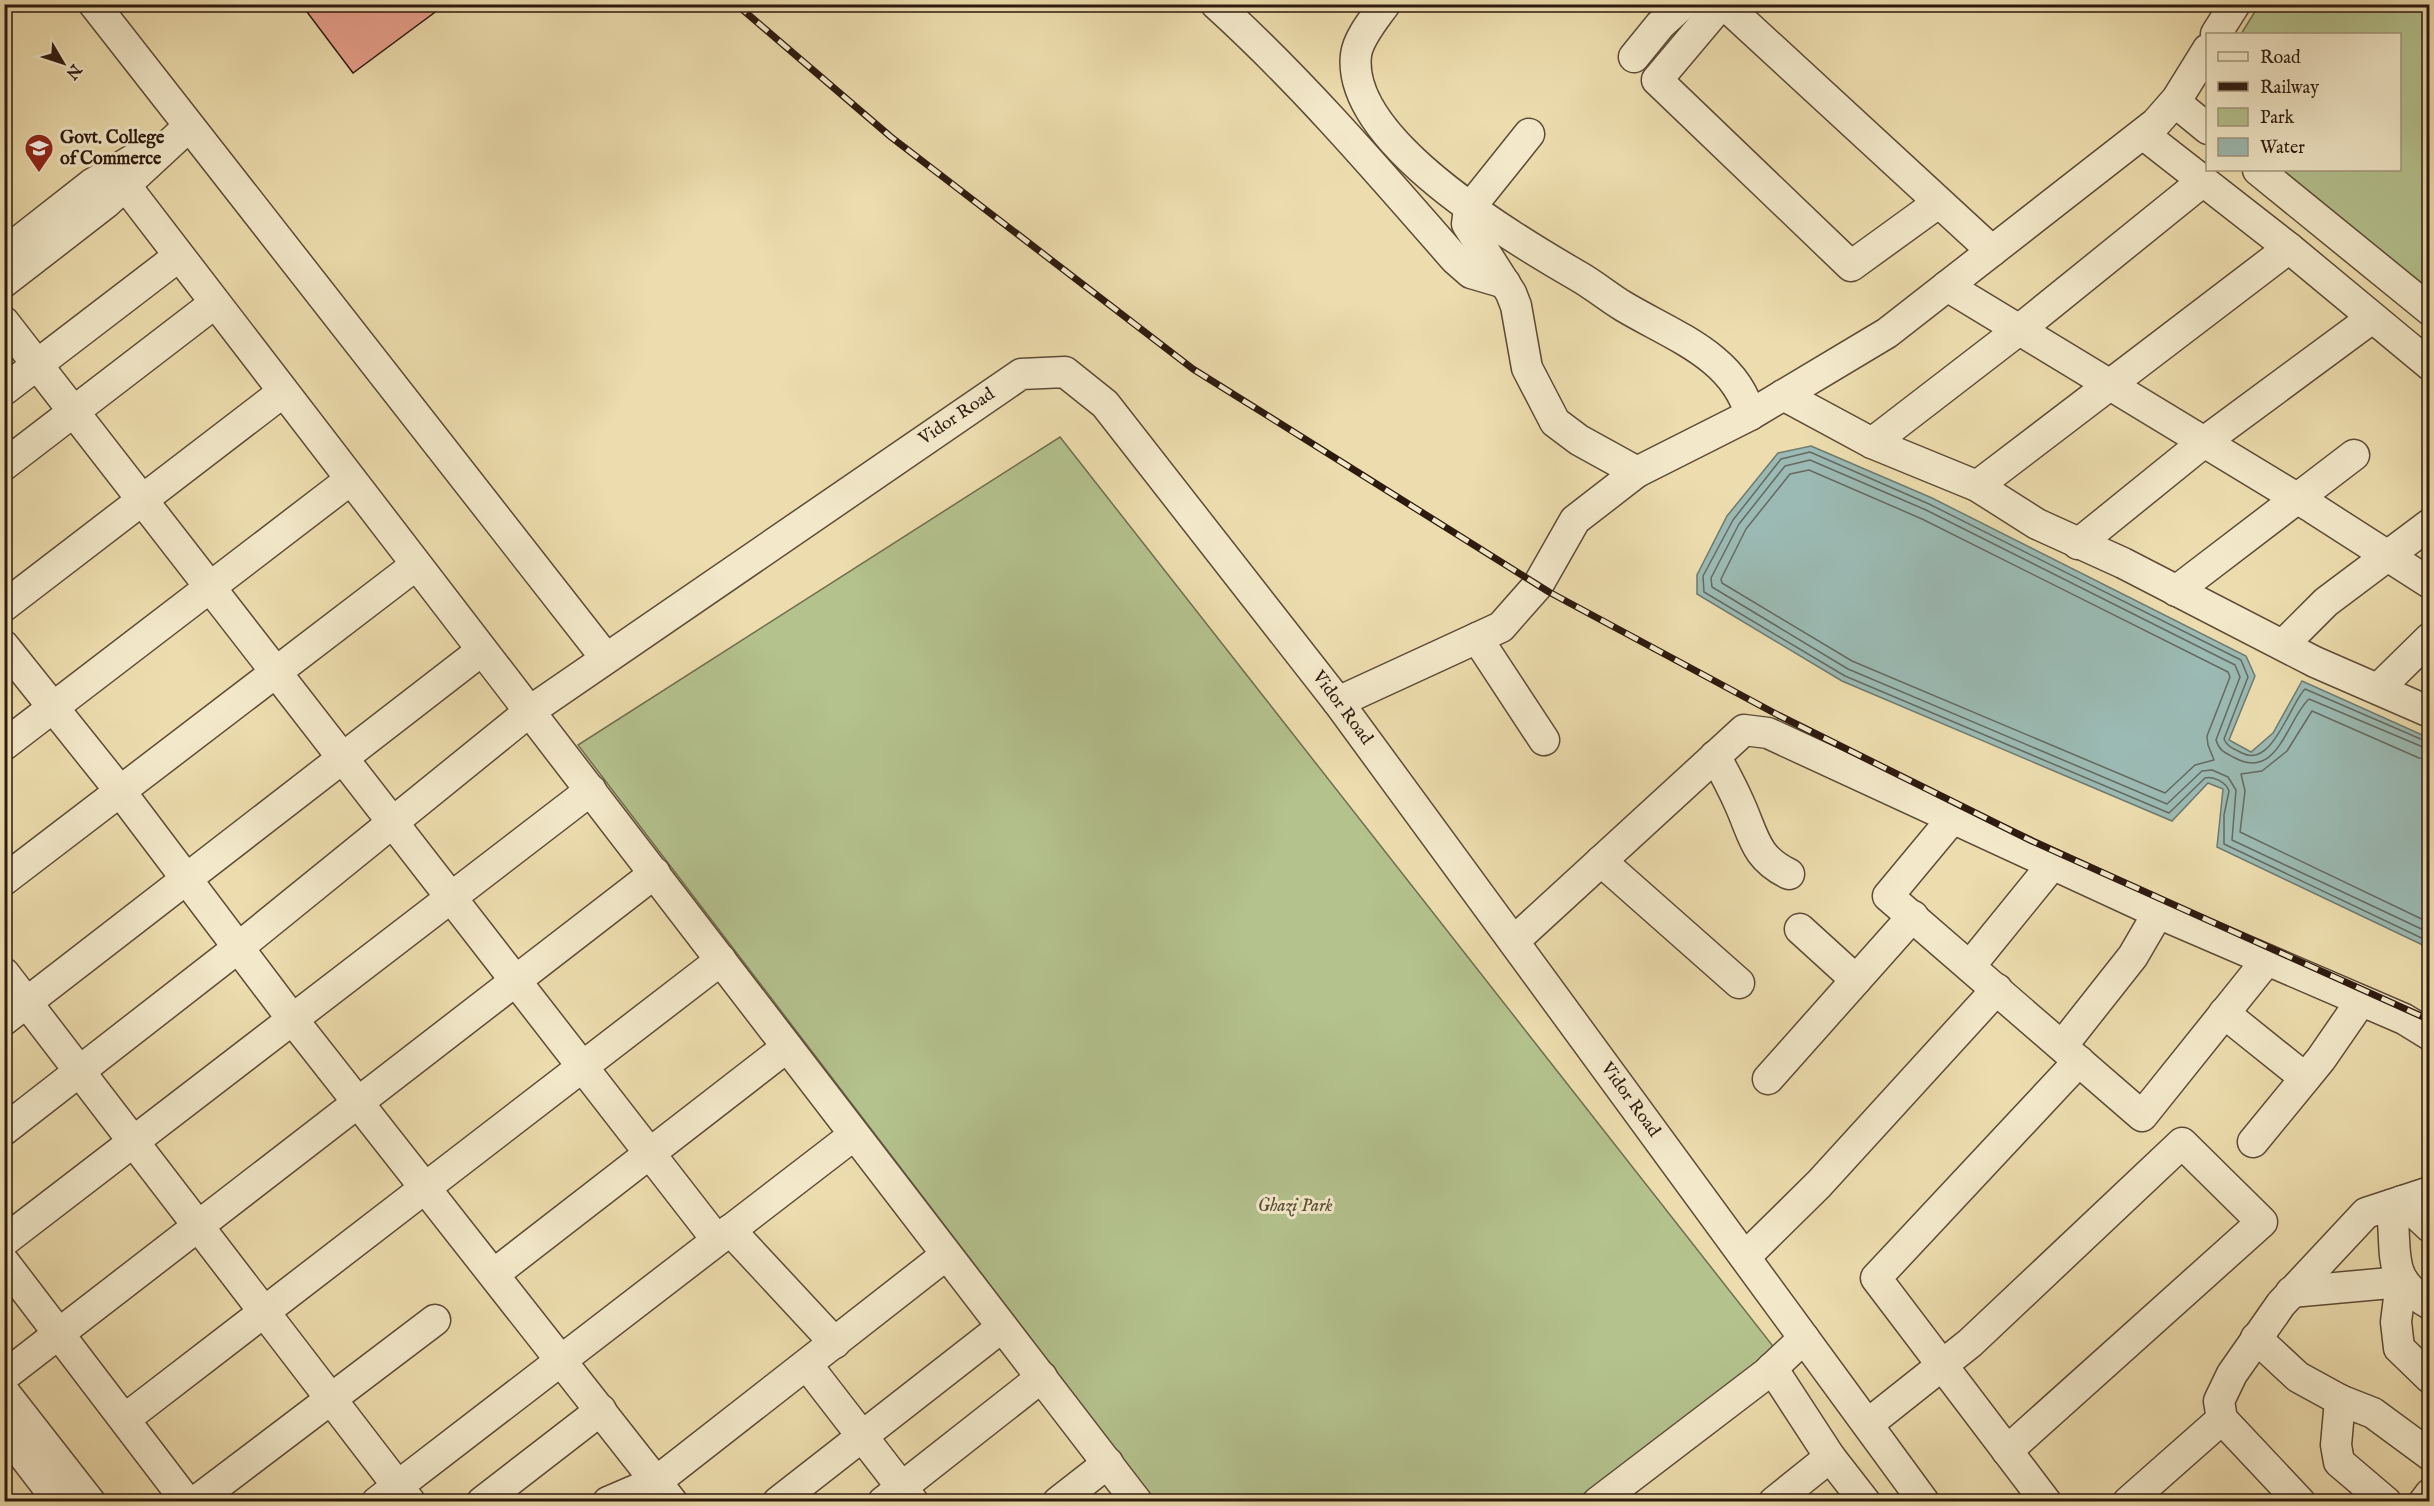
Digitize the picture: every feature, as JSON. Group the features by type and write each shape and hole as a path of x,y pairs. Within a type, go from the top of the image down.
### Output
{"street":[{"path":"94,4 605,657"},
{"path":"1216,4 1259,44 1355,145 1455,259 1471,273 1505,283"},
{"path":"1385,4 1356,52 1355,72 1371,115 1406,152 1469,209 1522,244 1714,359 1746,398 1750,415"},
{"path":"1634,57 1660,25 1683,4"},
{"path":"1938,203 1851,266 1657,80 1722,4 1992,251"},
{"path":"2217,33 2235,4"},
{"path":"1338,702 1501,627 1538,585 1575,520 1637,472 1750,415 1887,333 2143,134 2175,102 2206,52"},
{"path":"2175,102 2206,127"},
{"path":"4,282 106,203 188,127"},
{"path":"4,253 92,184 188,127"},
{"path":"1529,134 1469,209 1467,224 1505,283 1516,306 1527,368 1555,422 1579,440 1637,472"},
{"path":"2143,134 2289,248 2430,365"},
{"path":"2259,171 2430,310"},
{"path":"1872,443 2020,329 2203,181"},
{"path":"125,185 1137,1502"},
{"path":"1977,486 2289,248"},
{"path":"4,390 179,256"},
{"path":"1947,286 2296,498 2430,583"},
{"path":"4,465 215,303"},
{"path":"2078,544 2204,442 2373,318"},
{"path":"4,322 650,1153 724,1235 835,1343"},
{"name":"Vidor Road","path":"4,1130 238,946 530,711 605,657 1021,374 1065,372 1105,404 1338,702 1924,1502"},
{"path":"4,606 283,392"},
{"path":"1783,395 1872,443 1977,486 2037,524 2283,645 2430,712"},
{"path":"2176,591 2354,454"},
{"path":"4,745 350,480"},
{"path":"2283,645 2326,602 2430,524"},
{"path":"4,880 416,566"},
{"path":"1477,638 1544,740"},
{"path":"2378,689 2430,638"},
{"path":"4,646 120,791 293,1020 601,1410 656,1495"},
{"path":"16,1011 481,651"},
{"path":"1514,941 1744,729 1768,733 2158,913 2404,1019 2430,1035"},
{"path":"1715,756 1741,808 1754,844 1775,868 1789,874"},
{"path":"4,1241 591,790"},
{"path":"1952,819 1888,896 2142,1116 2267,960"},
{"path":"1601,861 1739,983"},
{"path":"1970,966 2052,865"},
{"path":"4,1376 655,873"},
{"path":"2046,1502 1941,1365 1923,1336 1876,1278 2071,1054 2158,913"},
{"path":"1768,1079 1913,916"},
{"path":"1800,929 1856,980"},
{"path":"125,1419 721,960"},
{"path":"4,973 16,1011 81,1070 332,1399 394,1496 561,1360 854,1135"},
{"path":"1745,1257 1819,1184 1997,989"},
{"path":"2253,1142 2305,1078 2361,1001"},
{"path":"2224,1013 2305,1078"},
{"path":"494,1274 787,1047"},
{"path":"1868,1424 1970,1343 2182,1143 2262,1222 2007,1451"},
{"path":"2408,1199 2430,1227"},
{"path":"2408,1199 2396,1232 2394,1257 2401,1282 2396,1322 2399,1348 2430,1378"},
{"path":"2286,1496 2222,1419 2219,1401 2232,1374 2291,1292 2366,1213 2408,1199"},
{"path":"608,1502 656,1495 807,1365 946,1255"},
{"path":"4,1262 188,1502"},
{"path":"2291,1292 2401,1282"},
{"path":"2401,1282 2414,1296 2430,1304"},
{"path":"195,1502 435,1320"},
{"path":"778,1502 1002,1327"},
{"path":"1598,1502 1772,1368 1804,1338"},
{"path":"2256,1338 2298,1377 2340,1400 2373,1413 2430,1455"},
{"path":"807,1365 863,1436 899,1497 1042,1377"},
{"path":"1772,1368 1830,1457 1865,1502"},
{"path":"4,1392 90,1502"},
{"path":"2340,1400 2336,1445 2338,1462 2386,1502"},
{"path":"482,1502 601,1410"},
{"path":"2128,1502 2222,1419"},
{"path":"4,1430 59,1502"},
{"path":"1774,1502 1830,1457"},
{"path":"1058,1502 1108,1463"},
{"path":"2424,1502 2430,1494"}],"green space":[{"path":"2259,5 2429,5 2429,300 2270,171 2401,171 2401,33 2242,33"},
{"name":"Ghazi Park","path":"1060,437 1776,1350 1574,1501 1155,1501 578,745"}],"water":[{"path":"1811,446 1932,498 2246,656 2255,676 2229,740 2251,752 2273,733 2302,681 2429,738 2429,948 2217,847 2223,789 2208,783 2172,821 1842,681 1697,594 1697,575 1727,516 1778,453"}],"building":[{"path":"301,4 446,4 353,73"}],"railway":[{"path":"736,4 891,137 1193,369 1549,592 1778,715 2032,841 2430,1020"}],"place":[{"name":"Govt. College of Commerce","path":"39,174"}]}
